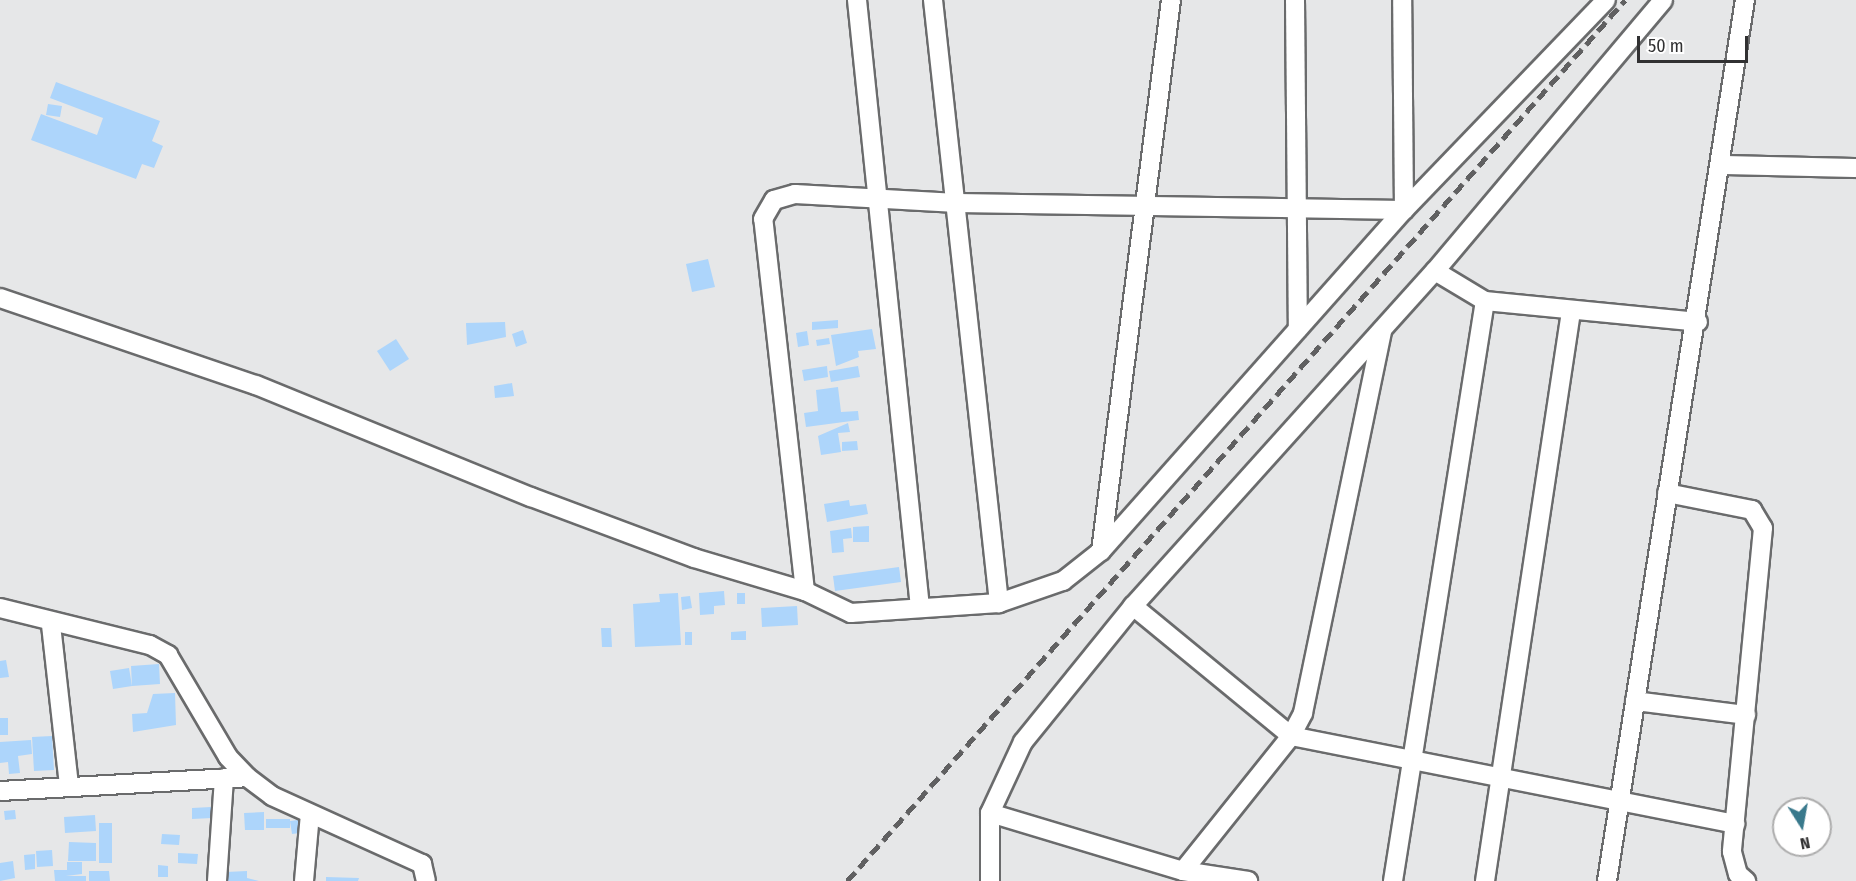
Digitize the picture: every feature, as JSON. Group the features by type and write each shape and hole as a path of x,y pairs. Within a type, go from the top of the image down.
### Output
{"street":[{"path":"856,0 920,608"},
{"path":"933,0 999,603"},
{"path":"1101,551 1141,204 1171,0"},
{"path":"1295,0 1298,329"},
{"path":"1402,0 1404,210"},
{"path":"0,298 256,385 694,558 805,591 851,613 999,603 1063,581 1101,551 1404,210 1606,0"},
{"path":"990,881 990,813 1023,742 1133,606 1435,271 1663,0"},
{"path":"1607,881 1667,493 1723,165 1745,0"},
{"path":"1723,165 1856,168"},
{"path":"805,591 763,219 774,200 795,194 877,196 957,203 1297,205 1404,210"},
{"path":"1435,271 1485,301 1571,312 1698,322"},
{"path":"1393,881 1485,301"},
{"path":"1485,881 1571,312"},
{"path":"1183,871 1291,736 1303,713 1383,329"},
{"path":"1667,493 1752,510 1759,517 1763,528 1735,824 1734,863 1746,881"},
{"path":"1133,606 1291,736 1413,764 1501,779 1619,805 1735,824"},
{"path":"0,608 51,625 128,639 168,655 228,757 247,777 272,796 422,864 426,881"},
{"path":"51,625 69,785"},
{"path":"1635,701 1746,715"},
{"path":"0,791 69,785 247,777"},
{"path":"217,881 224,778"},
{"path":"990,813 1183,871 1248,881"},
{"path":"304,881 310,814"}],"building":[{"path":"56,82 160,121 152,141 163,146 154,168 142,164 136,179 31,140 41,114 97,135 103,118 50,98"},
{"path":"48,104 62,106 60,117 46,115"},
{"path":"708,259 715,287 692,292 686,264"},
{"path":"838,320 838,328 812,330 812,322"},
{"path":"505,322 506,337 467,345 466,323"},
{"path":"872,329 876,349 858,351 859,357 836,366 831,335"},
{"path":"523,330 527,343 516,347 512,334"},
{"path":"807,331 809,345 798,347 796,333"},
{"path":"829,338 830,344 817,346 816,340"},
{"path":"396,339 409,359 390,371 377,351"},
{"path":"827,366 828,377 804,381 802,370"},
{"path":"858,366 860,377 831,382 829,371"},
{"path":"512,383 514,396 495,398 494,386"},
{"path":"838,387 841,412 858,411 859,420 806,427 804,413 818,411 816,390"},
{"path":"848,423 850,432 838,433 841,452 821,455 818,436"},
{"path":"857,441 858,450 842,451 842,442"},
{"path":"849,500 850,506 866,504 868,514 827,522 824,504"},
{"path":"869,526 869,542 853,542 853,527"},
{"path":"851,528 852,538 843,539 844,552 832,553 830,531"},
{"path":"899,567 901,582 835,591 833,576"},
{"path":"724,591 725,605 714,606 714,614 700,615 699,593"},
{"path":"678,593 681,645 635,647 633,604 660,602 659,594"},
{"path":"737,593 745,593 745,604 737,604"},
{"path":"690,596 692,608 682,610 681,597"},
{"path":"797,606 798,625 762,627 761,608"},
{"path":"601,628 611,628 612,647 602,647"},
{"path":"746,631 746,640 731,640 731,632"},
{"path":"685,632 692,632 692,645 685,645"},
{"path":"6,660 9,677 0,678 0,661"},
{"path":"159,664 160,684 132,686 131,666"},
{"path":"129,668 132,686 113,689 110,671"},
{"path":"175,693 176,725 133,732 132,714 147,713 153,694"},
{"path":"0,718 8,718 8,735 0,735"},
{"path":"52,736 54,770 34,771 32,737"},
{"path":"31,740 32,754 18,756 20,773 9,774 8,762 0,763 0,742"},
{"path":"211,807 212,818 192,819 192,808"},
{"path":"15,810 16,819 5,820 4,811"},
{"path":"264,812 264,830 245,830 244,813"},
{"path":"95,815 96,831 65,833 64,817"},
{"path":"266,819 290,819 290,828 266,828"},
{"path":"298,820 300,833 292,834 290,821"},
{"path":"99,823 112,823 112,863 99,863"},
{"path":"162,834 180,835 179,845 161,844"},
{"path":"69,842 96,843 96,861 68,861"},
{"path":"52,850 53,866 37,867 36,851"},
{"path":"178,853 198,854 197,864 178,863"},
{"path":"35,854 35,869 25,870 24,855"},
{"path":"13,861 15,878 0,881 0,863"},
{"path":"67,862 82,862 82,874 66,876 86,876 86,881 55,881 54,870 67,870"},
{"path":"158,865 168,866 168,877 158,877"},
{"path":"89,871 109,871 110,881 89,881"},
{"path":"247,871 247,878 259,881 226,881 226,872"},
{"path":"326,877 359,878 358,881 326,881"}],"railway":[{"path":"847,881 1625,0"}]}
